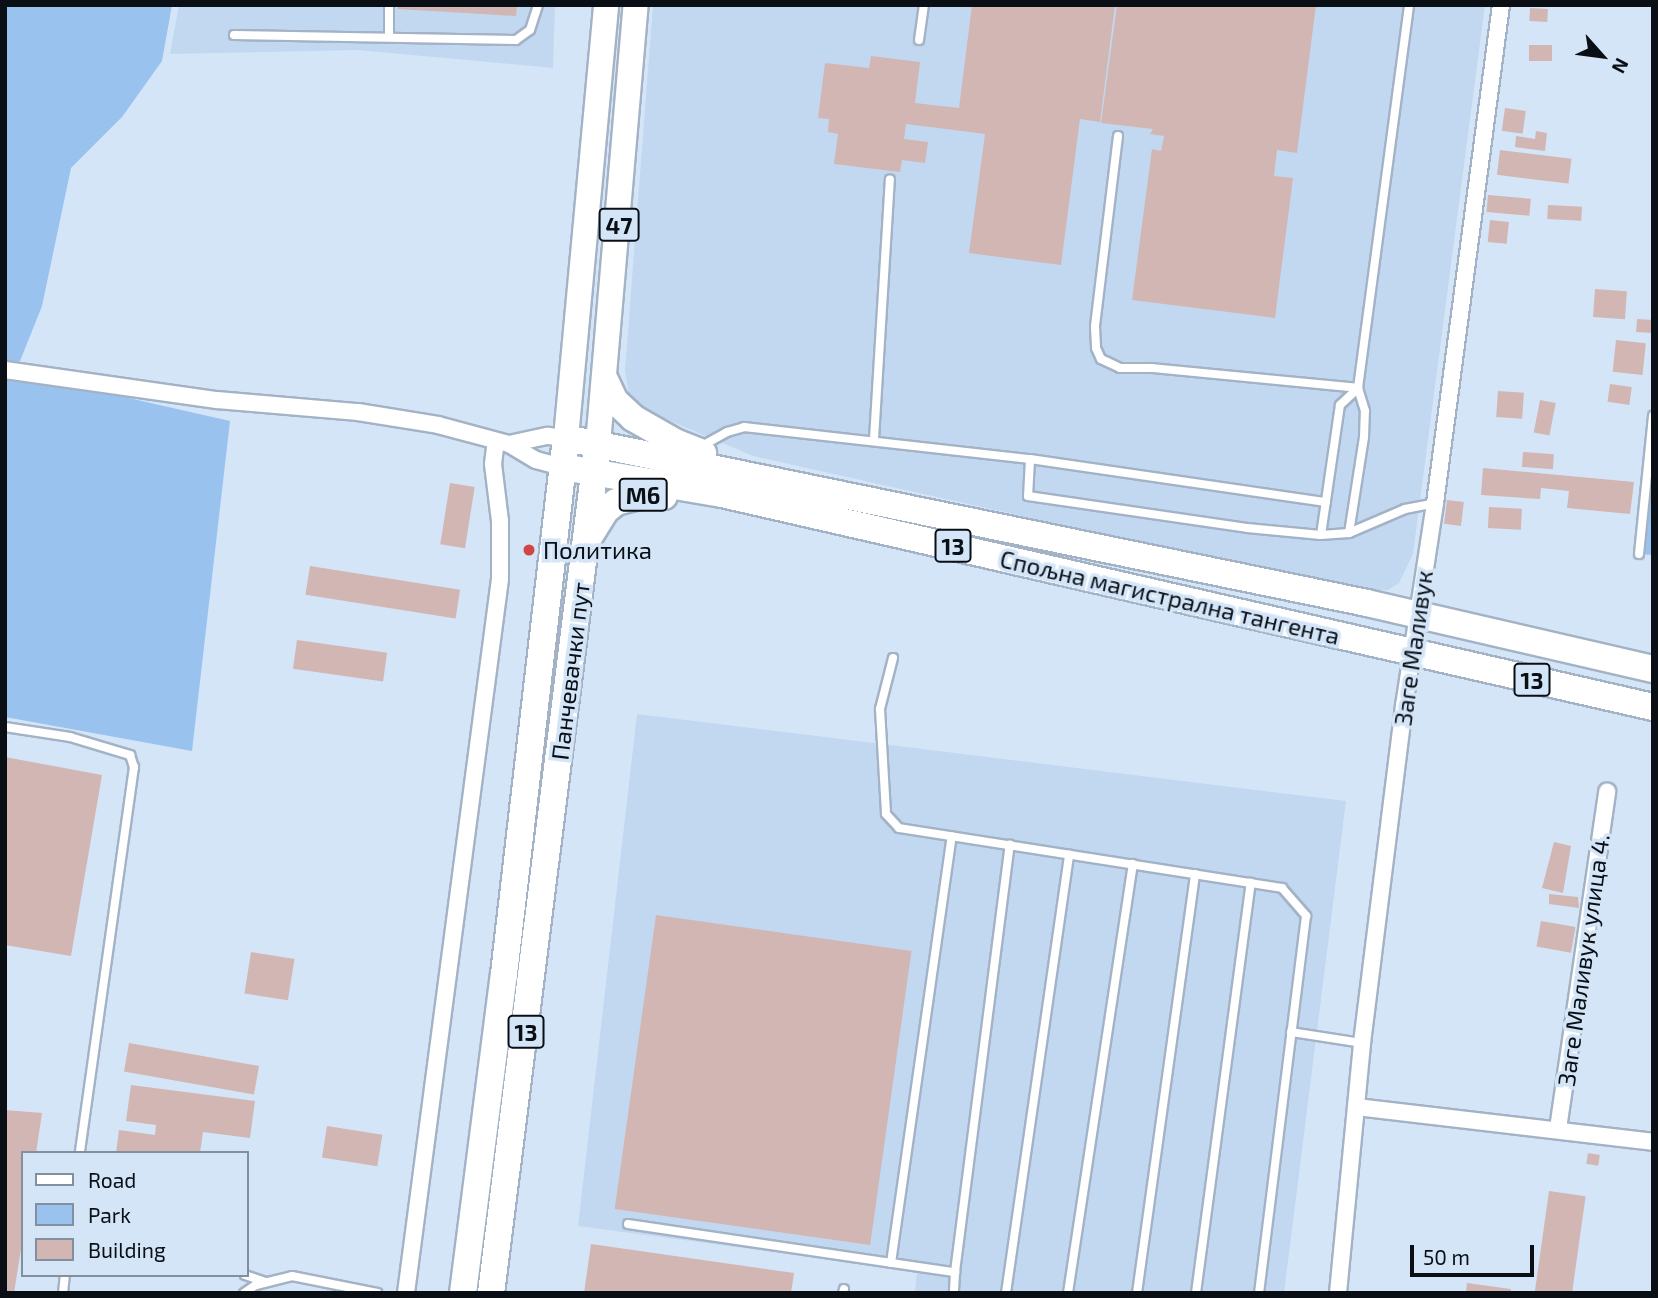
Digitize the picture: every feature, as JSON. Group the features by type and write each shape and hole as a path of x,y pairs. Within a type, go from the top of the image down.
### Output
{"highway":[{"path":"605,380 615,401 633,418 694,450 740,465 762,478"},
{"name":"Спољна магистрална тангента","path":"566,438 1417,614 1653,669"},
{"name":"Панчевачки пут","path":"463,1293 505,974 566,438"},
{"name":"Панчевачки пут","path":"491,1293 598,444"},
{"name":"Спољна магистрална тангента","path":"562,467 722,494 1653,707"},
{"name":"M6","path":"585,543 605,511 627,497 644,495 678,498 722,494"}],"main road":[{"name":"Панчевачки пут","path":"566,438 606,5"},
{"name":"Панчевачки пут","path":"598,444 636,5"}],"street":[{"name":"Заге Маливук","path":"1338,1293 1362,1042 1417,614 1435,503 1501,5"},
{"path":"5,370 217,400 358,412 438,425 502,443 536,460 562,467"},
{"path":"502,443 548,436 566,438"},
{"path":"406,1293 500,579 500,521 493,471 502,443"},
{"name":"Заге Маливук улица 4.","path":"1558,1129 1607,792"},
{"path":"1356,1107 1653,1142"}],"lane":[{"path":"389,5 389,36"},
{"path":"234,35 516,40 530,30 538,5"},
{"path":"919,40 924,5"},
{"path":"1349,533 1364,437 1365,411 1358,388 1409,5"},
{"path":"1118,136 1095,327 1096,348 1101,359 1120,368 1358,388"},
{"path":"874,439 890,179"},
{"path":"1321,535 1340,405 1358,388"},
{"path":"1639,554 1653,416"},
{"path":"694,450 727,432 744,427 1030,458 1326,502"},
{"path":"1030,458 1028,496 1167,519 1321,535 1349,533 1405,509 1435,503"},
{"path":"893,658 880,709 886,814 899,828 1282,887 1306,916 1259,1293"},
{"path":"5,727 82,740 130,755 134,767 80,1151"},
{"path":"891,1263 952,836"},
{"path":"954,1293 1010,845"},
{"path":"1006,1293 1069,855"},
{"path":"1068,1293 1133,864"},
{"path":"1137,1293 1195,874"},
{"path":"1196,1293 1251,883"},
{"path":"1292,1032 1362,1042"},
{"path":"628,1224 955,1272"},
{"path":"248,1276 267,1282"},
{"path":"244,1293 267,1282 292,1276 377,1293"}],"shaded area":[{"path":"179,5 555,5 553,68 357,50 170,54"},
{"path":"653,5 1485,5 1413,554 1399,583 1388,590 1369,590 1273,572 753,456 647,411 629,396 625,370"},
{"path":"637,714 1346,801 1284,1293 915,1293 917,1271 578,1226"}],"green space":[{"path":"5,5 172,5 162,61 122,117 71,168 42,306 20,361 5,363"},
{"path":"5,370 230,421 192,751 5,717"},
{"path":"1653,437 1653,555 1641,554"}],"building":[{"path":"398,5 517,5 516,16 398,9"},
{"path":"972,5 1115,5 1100,122 1080,119 1061,265 969,253 985,134 906,124 904,139 928,142 925,163 902,160 900,172 834,164 838,134 828,132 829,119 818,118 825,63 869,68 871,56 920,62 915,103 959,108"},
{"path":"1117,5 1316,5 1297,153 1277,150 1274,176 1293,178 1275,318 1132,300 1152,149 1161,151 1164,136 1150,134 1153,129 1101,123"},
{"path":"1530,8 1548,9 1547,22 1529,21"},
{"path":"1529,45 1552,45 1552,61 1529,61"},
{"path":"1505,108 1526,111 1523,134 1502,131"},
{"path":"1536,131 1547,133 1545,151 1515,147 1516,136 1535,139"},
{"path":"1500,150 1571,159 1568,184 1497,175"},
{"path":"1488,195 1531,199 1529,216 1487,212"},
{"path":"1548,205 1582,207 1581,221 1547,219"},
{"path":"1490,220 1509,222 1507,244 1488,242"},
{"path":"1595,289 1627,291 1625,319 1593,317"},
{"path":"1637,319 1653,320 1652,333 1636,332"},
{"path":"1616,340 1646,343 1642,375 1613,372"},
{"path":"1610,384 1632,387 1629,405 1607,402"},
{"path":"1498,391 1524,393 1522,419 1496,417"},
{"path":"1540,400 1556,403 1549,435 1534,432"},
{"path":"1523,452 1554,454 1553,469 1522,467"},
{"path":"1483,468 1634,482 1630,514 1567,508 1569,491 1541,488 1540,499 1481,495"},
{"path":"450,483 475,487 465,548 440,544"},
{"path":"1447,500 1464,502 1461,526 1444,524"},
{"path":"1489,507 1522,509 1521,530 1488,528"},
{"path":"310,566 460,590 456,618 305,595"},
{"path":"297,640 387,653 383,681 293,669"},
{"path":"5,757 102,775 71,956 5,945"},
{"path":"1554,842 1571,846 1563,893 1542,888"},
{"path":"1549,894 1578,897 1579,908 1549,904"},
{"path":"656,915 911,951 870,1245 615,1209"},
{"path":"1541,921 1575,927 1571,953 1536,947"},
{"path":"251,952 294,959 288,1000 244,993"},
{"path":"129,1043 259,1066 254,1094 124,1072"},
{"path":"131,1085 255,1101 250,1138 203,1132 200,1151 116,1151 119,1130 155,1135 156,1125 126,1121"},
{"path":"5,1110 42,1113 36,1151 21,1151 21,1249 14,1293 5,1293"},
{"path":"327,1126 382,1135 377,1166 322,1158"},
{"path":"1588,1153 1600,1155 1598,1166 1586,1164"},
{"path":"1549,1191 1586,1196 1572,1293 1535,1293"},
{"path":"591,1244 794,1273 791,1293 584,1293"},
{"path":"1467,1283 1511,1289 1511,1293 1466,1293"}],"place":[{"name":"Политика","path":"529,550"}]}
